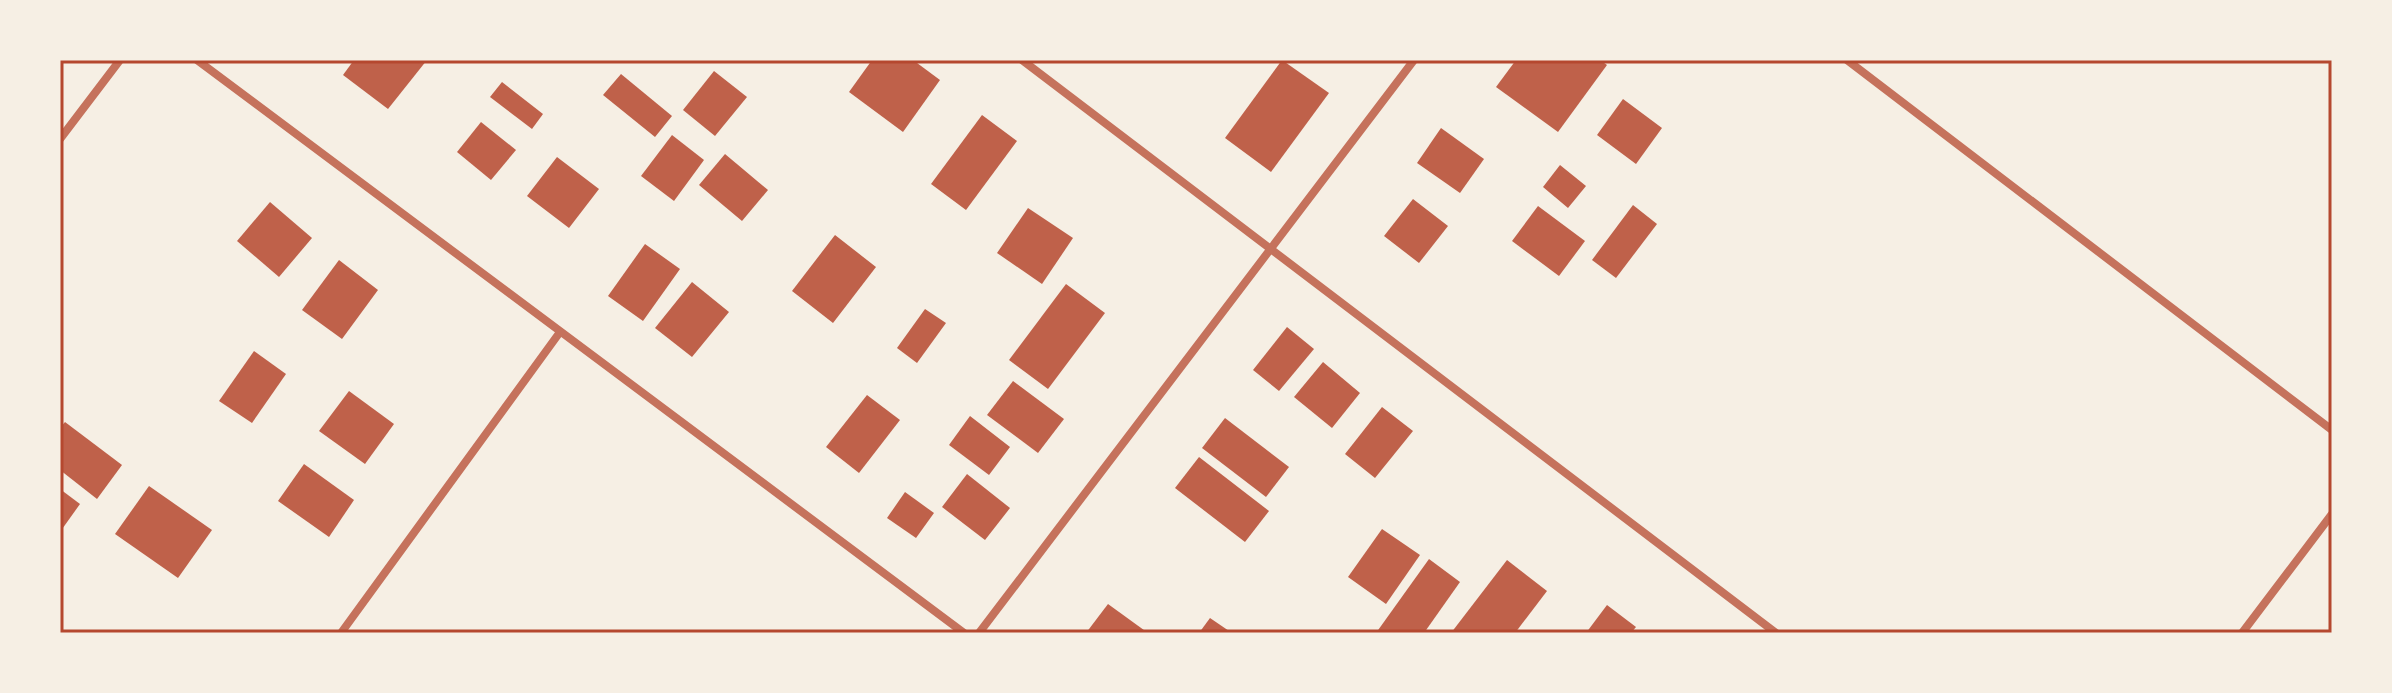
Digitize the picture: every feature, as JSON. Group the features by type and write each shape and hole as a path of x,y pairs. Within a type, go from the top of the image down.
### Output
{"street":[{"path":"60,139 120,60"},
{"path":"197,60 964,633"},
{"path":"1022,60 1776,633"},
{"path":"979,633 1414,60"},
{"path":"1847,60 2332,430"},
{"path":"341,633 560,332"},
{"path":"2242,633 2332,514"}],"building":[{"path":"354,60 427,60 388,109 343,75"},
{"path":"872,60 913,60 940,80 903,132 849,92"},
{"path":"1282,60 1329,93 1271,172 1225,138"},
{"path":"1516,60 1600,60 1607,65 1558,132 1496,87"},
{"path":"714,71 747,97 715,136 683,110"},
{"path":"621,74 672,116 655,137 603,95"},
{"path":"502,82 543,114 532,129 490,97"},
{"path":"1623,99 1662,128 1636,164 1597,135"},
{"path":"982,115 1017,141 966,210 931,184"},
{"path":"481,122 516,150 491,180 457,152"},
{"path":"1441,128 1484,159 1460,193 1417,163"},
{"path":"672,135 704,160 674,201 641,176"},
{"path":"725,154 768,190 742,221 699,185"},
{"path":"557,157 599,189 569,228 527,196"},
{"path":"1560,165 1586,186 1568,208 1543,187"},
{"path":"1413,199 1448,226 1419,263 1384,236"},
{"path":"270,202 312,238 279,277 237,241"},
{"path":"1633,205 1657,224 1616,278 1592,260"},
{"path":"1538,206 1585,241 1559,276 1512,241"},
{"path":"1028,208 1073,238 1042,284 997,253"},
{"path":"835,235 876,267 833,323 792,291"},
{"path":"645,244 680,269 643,321 608,296"},
{"path":"339,260 378,290 342,339 302,310"},
{"path":"692,282 729,312 692,357 655,328"},
{"path":"1066,284 1105,313 1048,389 1009,360"},
{"path":"925,309 946,323 917,363 897,348"},
{"path":"1287,327 1314,349 1279,391 1253,370"},
{"path":"254,351 286,374 252,423 219,401"},
{"path":"1323,362 1360,393 1332,428 1294,397"},
{"path":"1013,381 1064,419 1038,453 987,415"},
{"path":"349,391 394,424 365,464 319,431"},
{"path":"867,395 900,420 859,473 826,447"},
{"path":"1382,407 1413,431 1375,478 1345,454"},
{"path":"970,416 1010,447 989,475 949,445"},
{"path":"1225,418 1289,467 1266,497 1202,448"},
{"path":"65,422 122,465 97,499 60,470 60,428"},
{"path":"1199,457 1269,511 1245,542 1175,488"},
{"path":"304,464 354,500 329,537 278,501"},
{"path":"967,474 1010,508 985,540 942,507"},
{"path":"149,486 212,530 178,578 115,534"},
{"path":"60,489 80,504 60,532"},
{"path":"905,492 934,513 916,538 887,518"},
{"path":"1382,529 1420,555 1386,604 1348,577"},
{"path":"1429,559 1460,582 1424,633 1376,633"},
{"path":"1507,560 1547,591 1515,633 1451,633"},
{"path":"1108,604 1148,633 1086,633"},
{"path":"1607,605 1636,627 1631,633 1586,633"},
{"path":"1210,618 1232,633 1199,633"}]}
